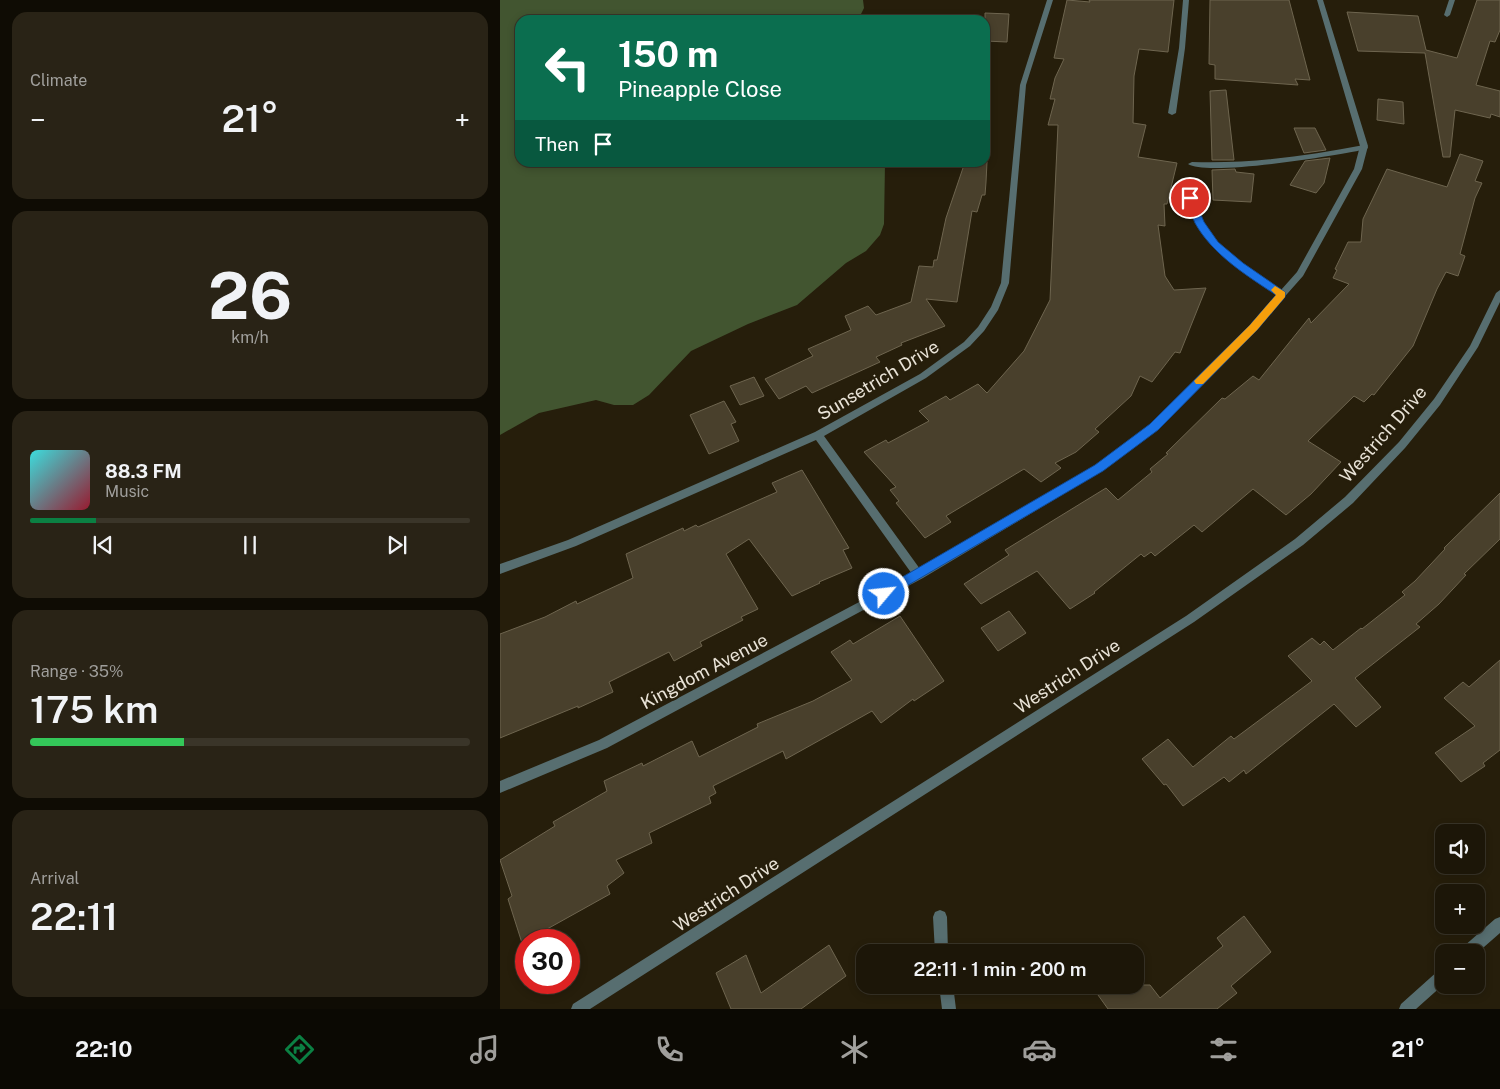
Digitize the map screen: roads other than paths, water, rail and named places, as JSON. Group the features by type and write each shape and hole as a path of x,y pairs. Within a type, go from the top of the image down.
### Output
{"street":[{"name":"Sunsetrich Drive","path":"500,569 572,543 818,435 923,376 967,344 981,329 995,308 1005,282 1024,85 1050,0"},
{"path":"1172,113 1182,48 1186,0"},
{"path":"1192,164 1226,166 1281,161 1364,147 1320,0"},
{"path":"1447,15 1452,0"},
{"name":"Kingdom Avenue","path":"500,787 604,744 919,575 1099,468 1154,427 1254,327 1300,274 1358,169 1364,147"},
{"path":"1190,198 1199,222 1215,244 1240,266 1282,294"},
{"name":"Westrich Drive","path":"578,1009 1190,619 1298,542 1349,500 1402,446 1437,402 1474,347 1500,293"},
{"path":"818,435 919,575"},
{"path":"940,917 942,944"},
{"path":"1477,944 1500,924"},
{"path":"1406,1009 1435,983"},
{"path":"947,994 949,1009"}]}
